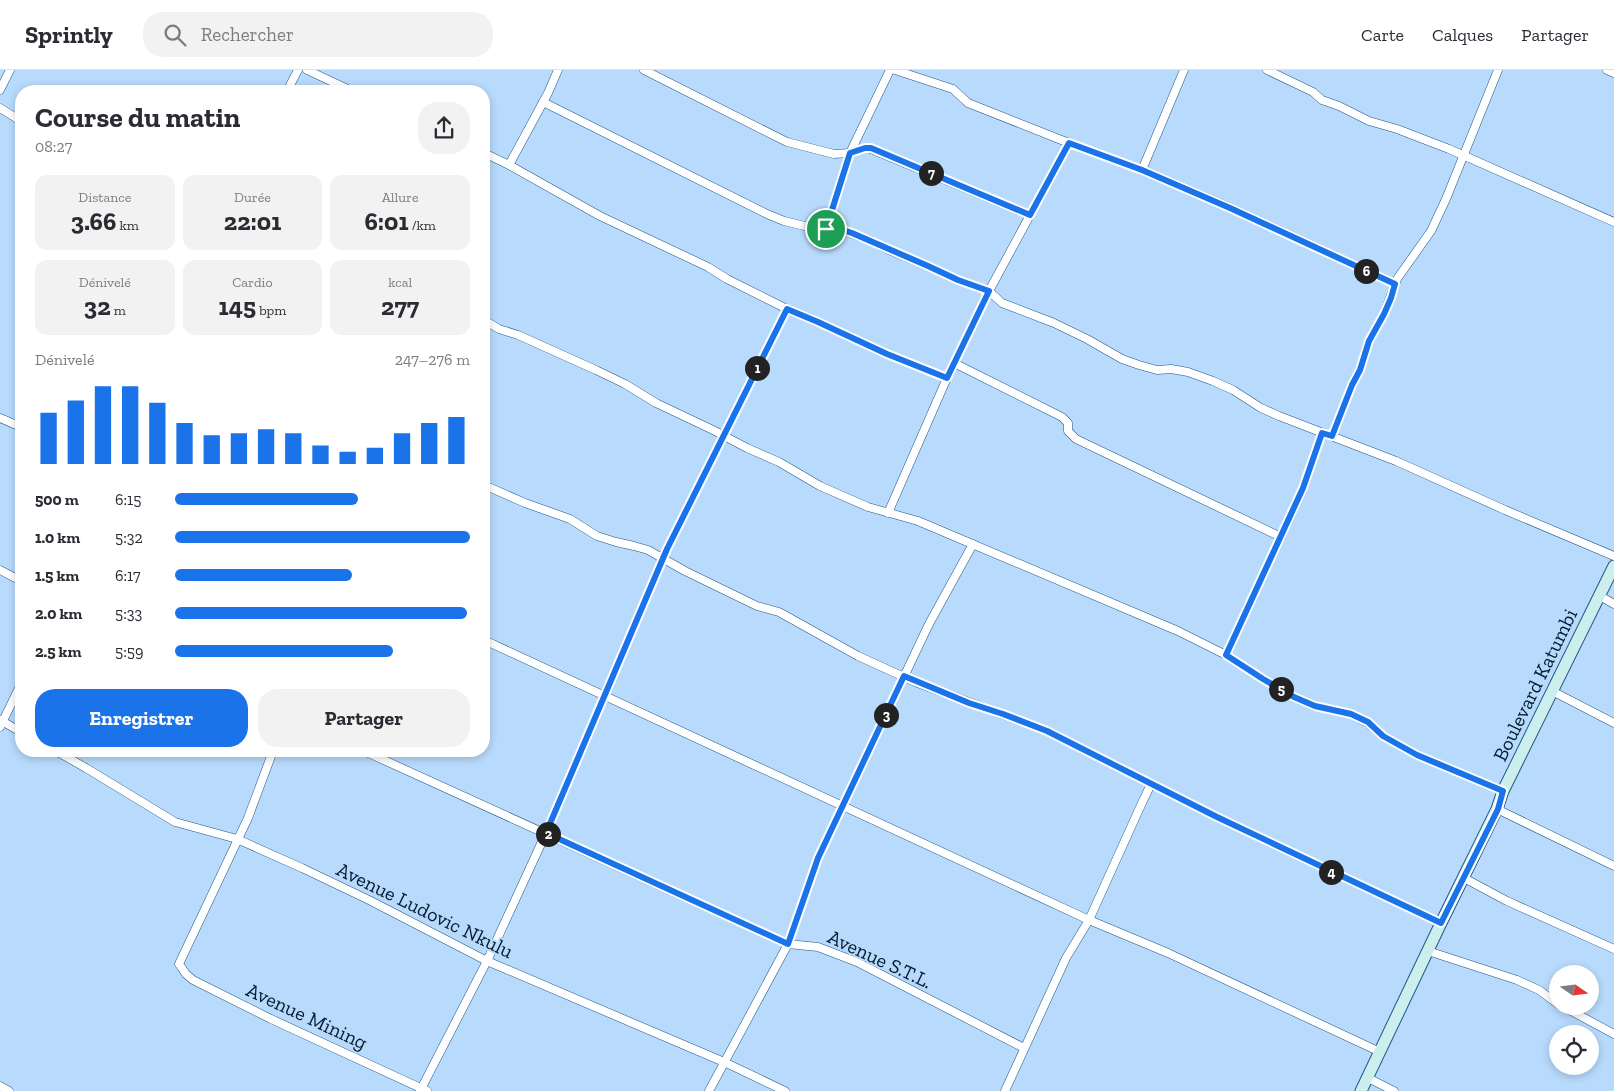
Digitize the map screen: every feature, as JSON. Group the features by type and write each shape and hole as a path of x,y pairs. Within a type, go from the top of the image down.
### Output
{"street":[{"path":"0,90 10,70"},
{"path":"290,85 298,70"},
{"path":"307,70 339,85"},
{"path":"509,165 558,70"},
{"path":"644,70 787,142 834,154 850,153 871,148 1030,215"},
{"path":"826,229 850,153 890,70"},
{"path":"895,70 954,89 968,103 1142,170 1230,208 1395,284"},
{"path":"1142,170 1184,70"},
{"path":"1267,70 1313,92 1322,100 1340,106 1369,121 1397,129 1463,155 1614,222"},
{"path":"1332,436 1352,385 1360,370 1369,341 1384,314 1395,284 1431,231 1457,174 1498,70"},
{"path":"1607,70 1614,73"},
{"path":"543,102 768,214 813,228 837,228 852,233 958,280 989,291 1002,302 1054,323 1122,359 1139,366 1157,370 1171,369 1188,372 1213,381 1233,390 1270,412 1396,460 1505,510 1614,556"},
{"path":"0,108 15,117"},
{"path":"888,513 947,378 989,291 1069,143"},
{"path":"490,156 600,216 708,267 727,279 787,309 887,354 947,378"},
{"path":"423,1090 487,961 546,833 663,560 787,309"},
{"path":"490,324 625,384 656,403 779,462 820,486 868,507 918,520 1178,631 1226,655 1294,697 1315,706 1351,714 1368,722 1383,736 1417,755 1503,791"},
{"path":"954,363 1062,417 1068,423 1068,431 1076,440 1281,537"},
{"path":"0,418 15,424"},
{"path":"1226,655 1303,488 1322,433"},
{"path":"490,488 570,520 597,536 648,550 663,560 757,606 779,612 858,656 960,700 1047,731 1334,873 1441,923"},
{"path":"709,1091 788,944 818,858 842,806 929,624 973,544"},
{"name":"Boulevard Katumbi","path":"1361,1091 1498,809 1503,791 1614,566"},
{"path":"0,570 15,578"},
{"path":"1600,596 1614,604"},
{"path":"490,643 1089,920 1168,953 1380,1052"},
{"path":"1552,690 1614,722"},
{"path":"15,696 1,723 15,729"},
{"name":"Avenue Ludovic Nkulu","path":"67,757 176,822 237,839 361,896 487,961 724,1062 785,1091"},
{"path":"237,839 248,818 271,757"},
{"name":"Avenue S.T.L.","path":"377,757 788,944 818,947 857,962 1024,1048"},
{"path":"1005,1091 1066,958 1089,920 1152,784"},
{"path":"1498,809 1614,866"},
{"name":"Avenue Mining","path":"237,839 179,964 186,974 193,980 271,1019 423,1090"},
{"path":"1464,878 1521,908 1614,949"},
{"path":"1428,951 1517,980 1539,990 1549,997"},
{"path":"1579,1015 1614,1034"},
{"path":"1368,1078 1394,1091"},
{"path":"0,1086 9,1091"}],"route":[{"path":"1069,143 1142,170 1230,208 1395,284 1384,314 1369,341 1360,370 1352,385 1347,402 1332,436 1322,433 1303,488 1226,655 1294,697 1315,706 1351,714 1368,722 1383,736 1417,755 1503,791 1498,809 1441,923 1217,817 1047,731 969,703 904,676 818,858 788,944 546,833 667,549 787,309 887,354 947,378 989,291 945,275 852,233 837,228 826,229 850,153 871,148 1030,215 1069,143"}]}
